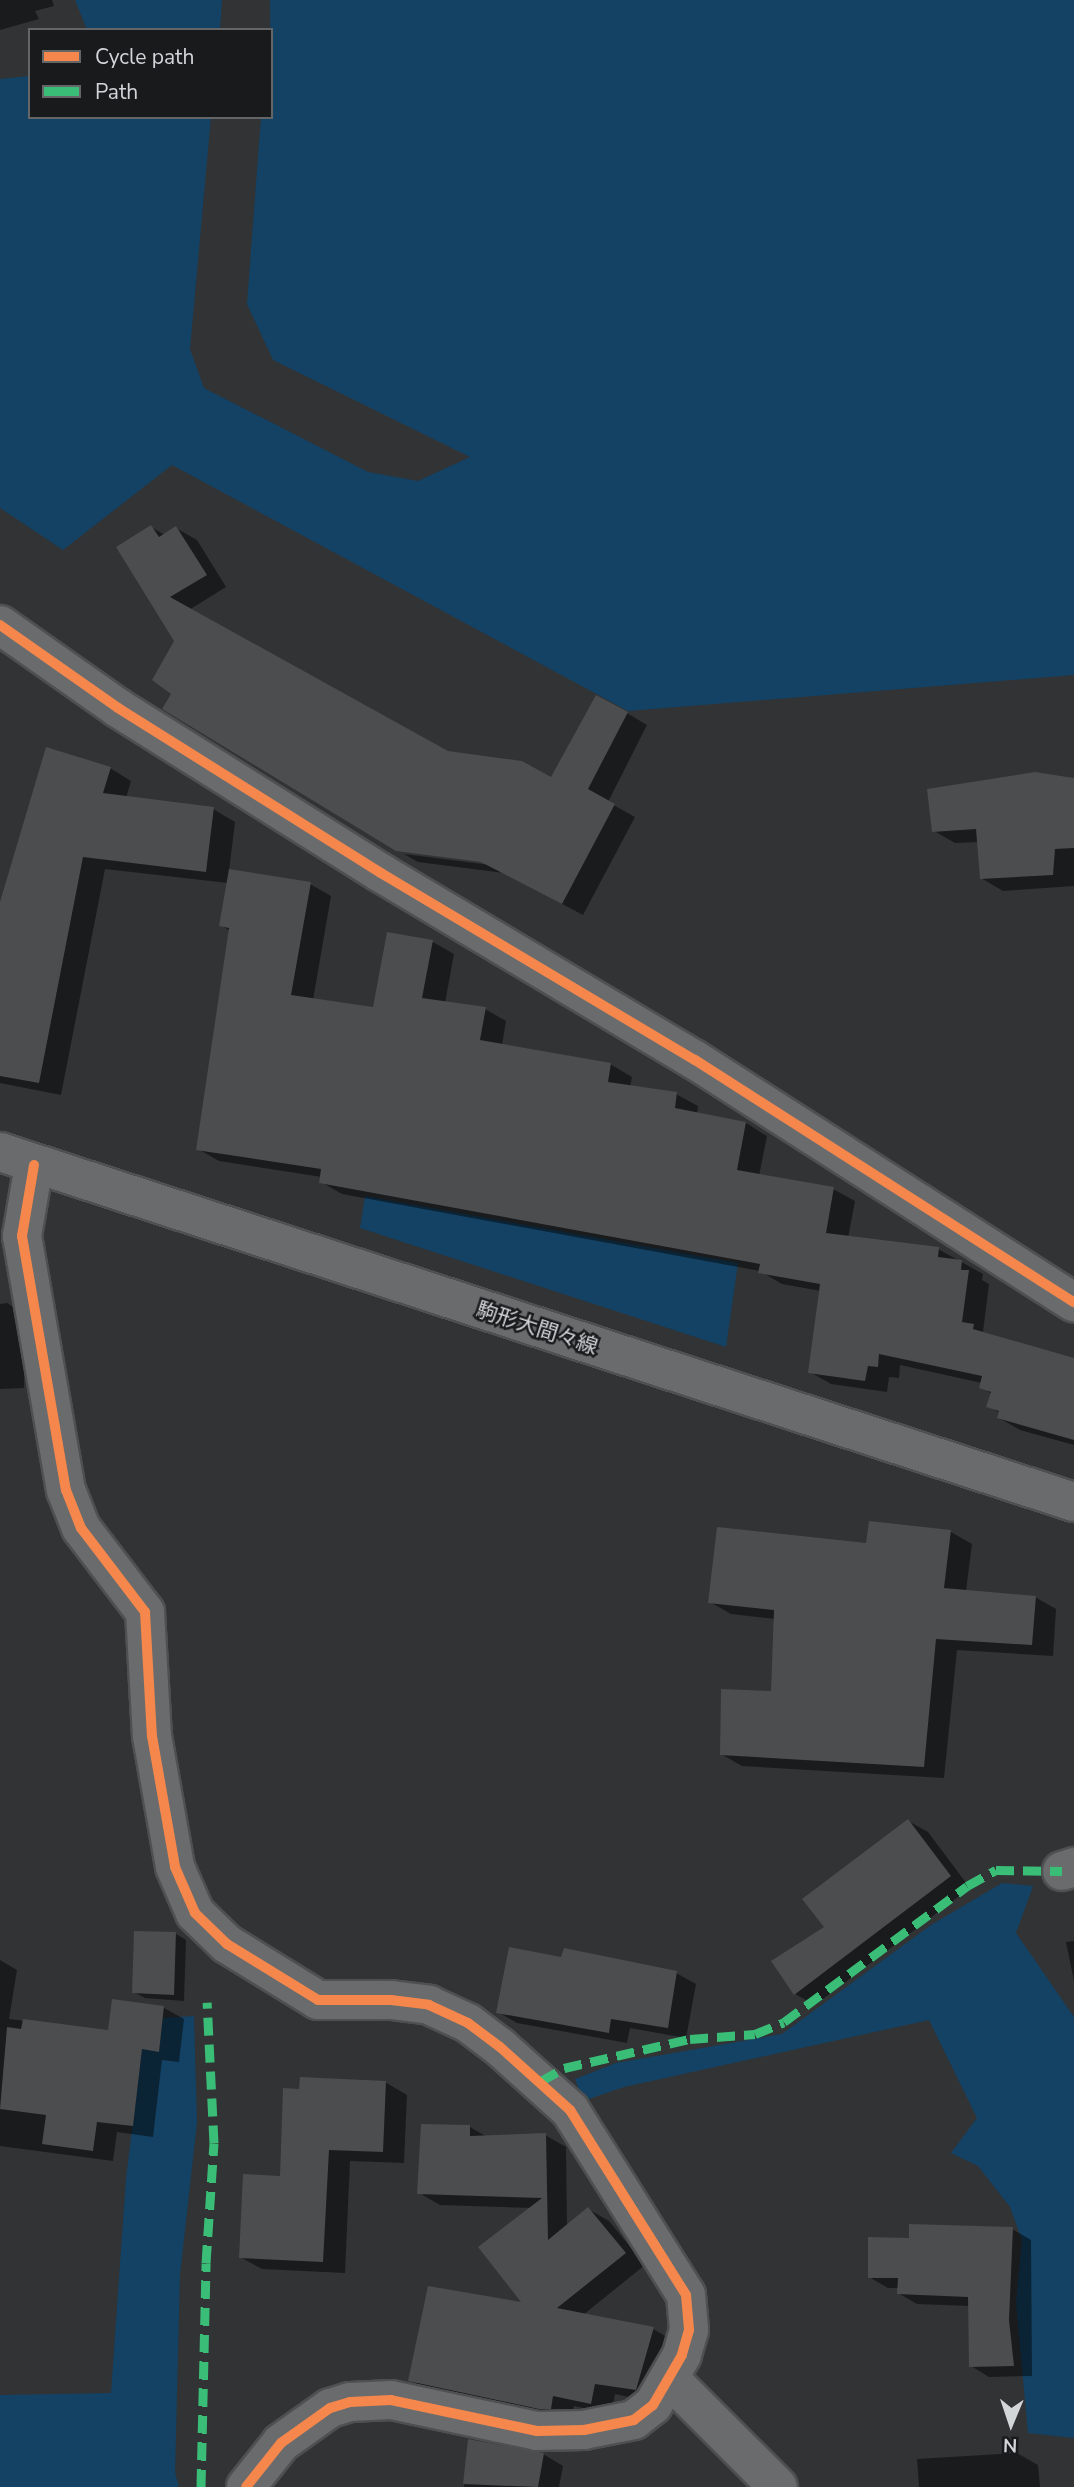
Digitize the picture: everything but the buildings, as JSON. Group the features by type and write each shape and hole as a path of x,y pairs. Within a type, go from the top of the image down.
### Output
{"street":[{"path":"0,625 118,708 381,873 707,1067 1074,1302"},
{"path":"17,1158 22,1236 66,1490 80,1528 145,1612 152,1736 175,1867 187,1898 208,1930 318,2000 391,2000 429,2005 468,2024 551,2091 570,2110 686,2295 689,2330 671,2380 653,2405 634,2420 584,2430 537,2431 391,2400 350,2402 330,2408 281,2443 246,2487"},
{"name":"駒形大間々線","path":"17,1158 1074,1502"},
{"path":"671,2380 778,2487"}],"shaded area":[{"path":"75,0 222,0 220,28 86,28"},
{"path":"270,0 1074,0 1074,675 628,711 172,465 63,550 0,508 0,79 28,76 28,119 211,119 190,349 204,388 368,472 418,481 470,457 273,360 247,304 261,119 273,119 273,28 270,28"},
{"path":"365,1196 738,1263 726,1347 360,1228"},
{"path":"1002,1883 1033,1886 1016,1933 1074,2017 1074,2438 1028,2433 1016,2303 1022,2240 1010,2207 978,2166 951,2153 977,2118 929,2020 624,2087 583,2101 575,2079 616,2063 782,2034 931,1925"},
{"path":"194,2016 197,2122 180,2275 175,2472 179,2487 0,2487 0,2395 111,2393 126,2178 142,2049 159,2051 163,2018"}],"marked path":[{"path":"541,2081 564,2068 690,2039 755,2034 784,2022 967,1886 996,1870 1062,1871"},
{"path":"201,2487 206,2263 214,2143 207,2002"}],"cycle path":[{"path":"0,625 118,708 381,873 695,1060 1074,1302"},
{"path":"34,1165 22,1236 66,1490 81,1528 145,1612 152,1736 175,1867 195,1913 227,1944 318,2000 391,2000 429,2005 468,2023 500,2047 570,2110 686,2295 689,2330 682,2355 653,2405 634,2420 584,2430 537,2431 391,2400 350,2402 330,2408 281,2443 246,2487"}]}
